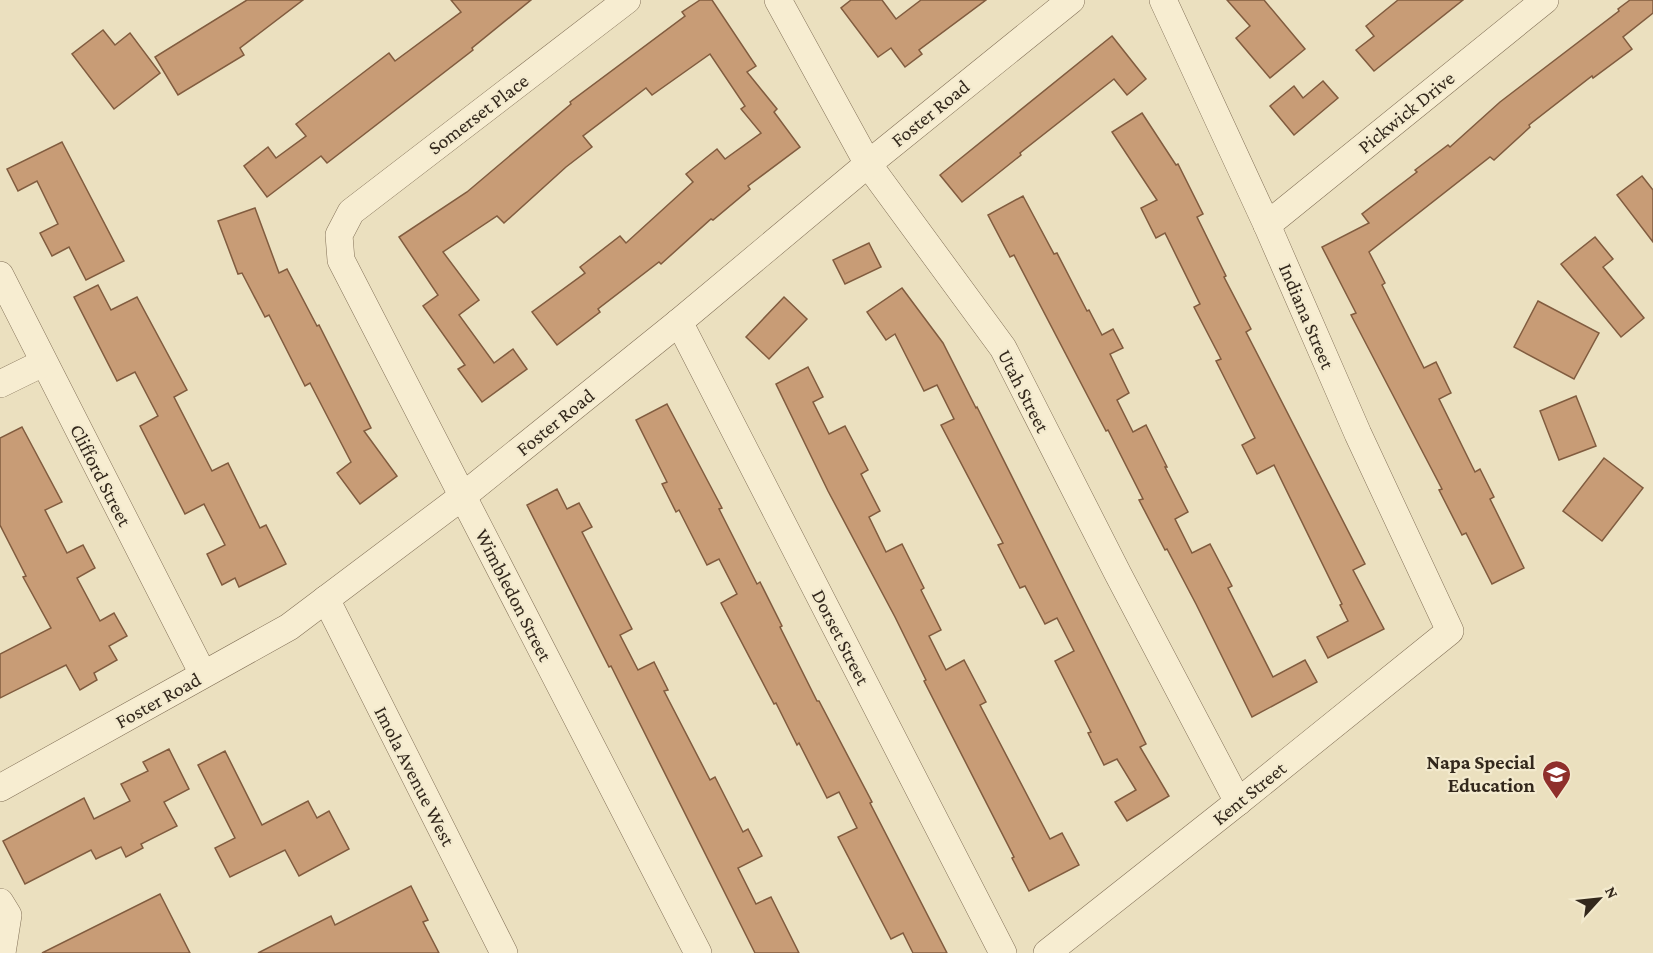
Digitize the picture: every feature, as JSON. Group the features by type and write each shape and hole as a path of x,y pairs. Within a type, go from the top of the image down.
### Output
{"street":[{"name":"Somerset Place","path":"339,235 351,212 368,198 627,0"},
{"name":"Utah Street","path":"778,0 867,164 1003,348 1238,802"},
{"name":"Foster Road","path":"0,788 289,627 463,496 679,322 867,164 1071,0"},
{"name":"Indiana Street","path":"1163,0 1267,225 1358,434 1450,631"},
{"name":"Pickwick Drive","path":"1267,225 1545,0"},
{"name":"Wimbledon Street","path":"339,235 341,260 698,953"},
{"name":"Clifford Street","path":"0,275 203,675"},
{"name":"Dorset Street","path":"679,322 1004,953"},
{"path":"0,384 44,363"},
{"name":"Imola Avenue West","path":"326,599 504,953"},
{"name":"Kent Street","path":"1047,953 1450,631"},
{"path":"0,902 8,915 2,953"}],"building":[{"path":"247,0 303,0 240,48 244,55 178,95 155,57"},
{"path":"451,0 531,0 472,48 473,50 327,163 321,156 267,197 244,166 268,147 276,158 306,136 296,124 389,53 395,61 461,12"},
{"path":"700,0 712,0 756,66 747,72 777,109 774,112 800,147 748,186 750,189 713,220 711,219 661,264 659,262 598,309 600,312 557,345 532,312 585,273 580,267 620,236 626,243 693,182 686,174 717,149 725,159 761,133 741,109 745,106 710,54 652,95 646,88 583,136 592,147 566,167 504,223 497,216 443,252 479,300 459,315 494,363 513,349 527,369 482,402 458,369 465,365 423,306 438,295 399,237 467,192 571,104 570,102 685,16 682,12"},
{"path":"851,0 882,0 896,19 921,0 986,0 919,50 922,54 905,67 891,48 878,57 841,8"},
{"path":"1227,0 1264,0 1305,49 1270,78 1236,38 1250,26"},
{"path":"1398,0 1463,0 1374,71 1356,50 1374,36 1366,26"},
{"path":"1630,0 1653,0 1653,13 1623,37 1632,49 1593,78 1592,76 1529,125 1530,127 1494,160 1490,157 1369,252 1385,283 1382,285 1424,368 1436,362 1451,393 1439,399 1475,472 1480,469 1494,497 1490,499 1524,568 1492,584 1466,533 1462,535 1439,490 1442,489 1351,315 1356,313 1322,247 1369,223 1362,214 1417,172 1415,170 1448,145 1450,147 1500,102 1619,11 1618,9"},
{"path":"103,30 115,45 130,33 160,73 114,109 72,54"},
{"path":"1112,36 1146,79 1127,95 1114,79 962,202 940,175"},
{"path":"1323,81 1338,98 1294,135 1270,106 1294,86 1303,98"},
{"path":"1142,113 1176,165 1178,164 1203,214 1197,217 1251,329 1246,332 1365,564 1353,570 1384,629 1328,658 1317,637 1348,621 1340,605 1342,604 1274,465 1257,474 1242,445 1255,438 1216,361 1221,359 1194,307 1200,304 1165,233 1156,238 1141,208 1157,200 1112,132"},
{"path":"62,142 124,261 86,280 69,247 52,256 40,233 58,224 37,181 18,191 7,169"},
{"path":"1642,176 1653,190 1653,242 1617,195"},
{"path":"1023,196 1102,335 1113,329 1123,348 1110,354 1129,393 1117,400 1133,432 1146,425 1167,467 1165,467 1188,512 1175,519 1192,553 1210,544 1232,586 1228,588 1273,677 1305,660 1317,682 1252,717 1196,604 1139,500 1143,499 1108,430 1106,431 1014,255 1010,257 988,215"},
{"path":"255,208 279,273 287,269 317,326 319,325 371,428 364,431 397,476 360,504 337,473 351,462 310,383 305,386 269,315 265,317 242,273 238,274 218,221"},
{"path":"1595,237 1613,259 1603,267 1644,318 1621,337 1561,264"},
{"path":"869,243 881,267 845,284 833,260"},
{"path":"98,285 111,310 137,297 187,390 174,397 212,471 228,463 260,528 266,525 286,564 239,587 235,578 222,585 207,554 225,545 204,504 185,514 140,426 158,416 135,372 117,381 74,297"},
{"path":"902,288 943,343 977,407 1146,744 1140,747 1169,796 1127,821 1115,802 1136,790 1117,759 1104,765 1088,733 1091,732 1055,661 1074,651 1057,618 1045,624 1025,586 1020,588 998,545 1003,543 941,425 954,419 937,385 924,391 895,334 886,340 867,312"},
{"path":"784,297 807,319 769,359 746,337"},
{"path":"1538,301 1599,333 1574,379 1514,347"},
{"path":"808,367 823,397 813,402 829,434 845,426 868,470 861,474 880,511 869,517 886,552 902,544 924,588 921,590 941,630 929,636 946,670 964,660 986,702 980,705 1050,839 1062,833 1079,865 1029,891 924,681 926,680 895,617 828,491 776,384"},
{"path":"1576,396 1596,446 1559,460 1540,411"},
{"path":"667,404 722,508 719,509 757,584 760,582 817,701 872,802 870,803 947,953 913,953 903,933 891,939 838,837 857,828 839,792 827,798 799,743 797,745 776,703 774,704 721,603 737,594 719,559 707,565 679,510 676,512 662,484 667,482 636,420"},
{"path":"22,427 62,502 45,510 67,553 83,545 95,568 77,578 100,621 114,613 127,636 109,646 117,660 94,673 97,680 80,690 66,665 0,698 0,654 51,628 23,577 26,576 0,525 0,438"},
{"path":"1604,458 1643,488 1602,541 1563,511"},
{"path":"557,489 567,509 579,503 592,527 582,532 632,629 620,635 638,670 654,662 668,690 664,691 710,780 715,777 743,832 748,829 762,856 738,868 756,904 771,897 799,953 755,953 611,666 609,667 527,505"},
{"path":"169,749 189,789 164,802 177,826 141,844 143,848 126,857 121,847 96,859 91,850 25,884 3,841 84,798 94,819 130,801 121,784 148,771 143,762"},
{"path":"225,751 262,825 308,801 317,818 329,811 349,849 299,876 285,850 230,877 215,848 235,838 198,765"},
{"path":"411,886 428,920 423,922 439,953 258,953 331,916 335,925"},
{"path":"160,894 190,953 42,953"}],"place":[{"name":"Napa Special Education","path":"1556,800"}]}
